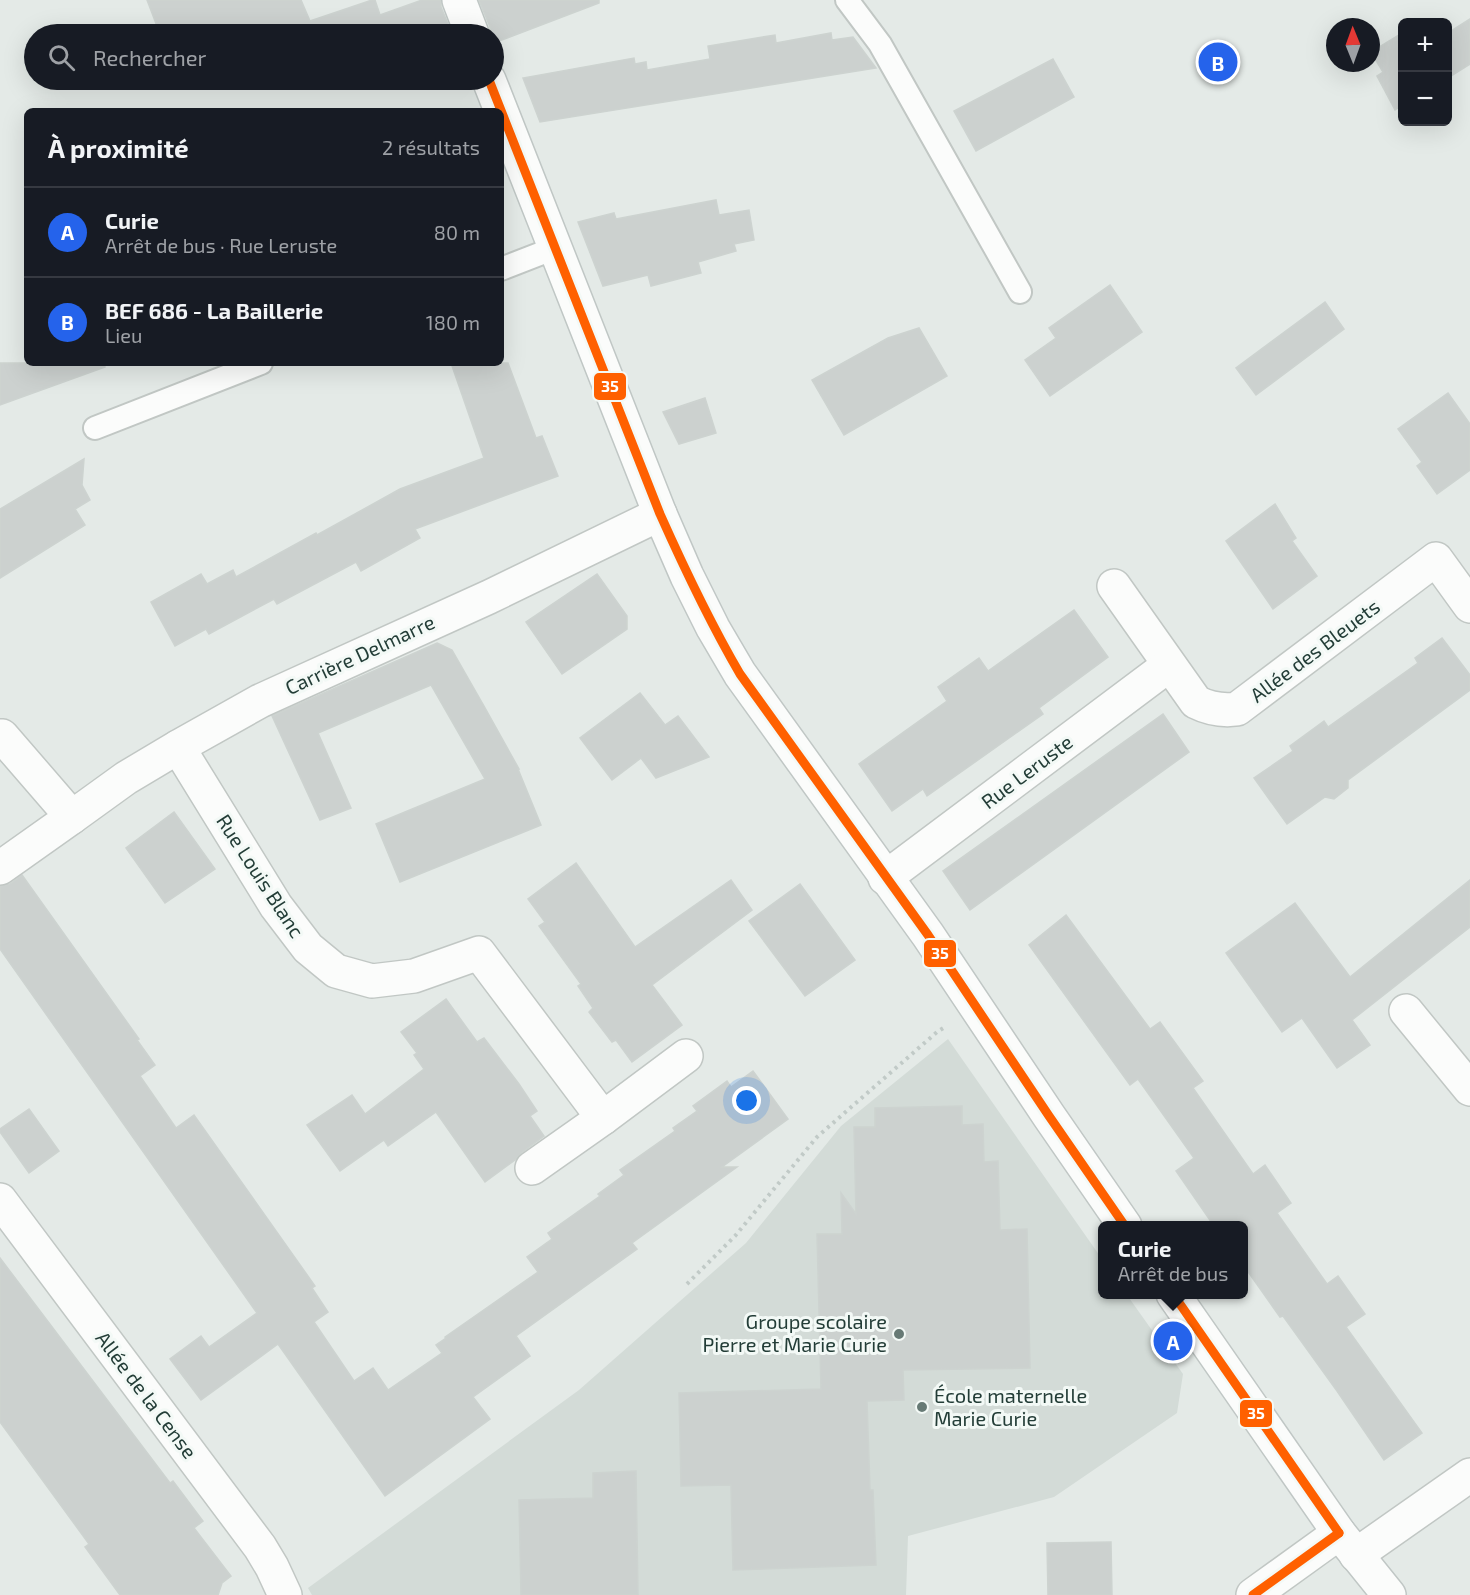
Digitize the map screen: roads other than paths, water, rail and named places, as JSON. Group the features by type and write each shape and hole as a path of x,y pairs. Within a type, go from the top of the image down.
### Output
{"street":[{"path":"459,0 468,24"},
{"path":"493,90 500,108"},
{"path":"504,118 660,514 713,628 740,674 928,935 1122,1221"},
{"name":"Carrière Delmarre","path":"0,868 126,778 260,702 489,597 660,514"},
{"name":"Allée des Bleuets","path":"1114,586 1196,702 1208,708 1223,710 1238,709 1436,559 1470,606"},
{"name":"Rue Leruste","path":"885,878 1169,665"},
{"path":"2,736 72,818"},
{"name":"Rue Louis Blanc","path":"178,747 276,906 308,948 336,971 372,981 414,976 479,953 603,1118"},
{"path":"1406,1011 1470,1089"},
{"path":"532,1168 686,1056"},
{"name":"Allée de la Cense","path":"0,1200 260,1547 285,1595"},
{"path":"1176,1299 1348,1544 1389,1595"},
{"path":"1254,1595 1470,1475"}],"lane":[{"path":"847,0 880,44 1020,292"},
{"path":"504,268 555,248"},
{"path":"95,428 253,366"}],"place":[{"name":"BEF 686 - La Baillerie","path":"1218,62"},
{"name":"Groupe scolaire Pierre et Marie Curie","path":"899,1334"},
{"name":"Curie","path":"1173,1341"},
{"name":"École maternelle Marie Curie","path":"922,1407"}]}
